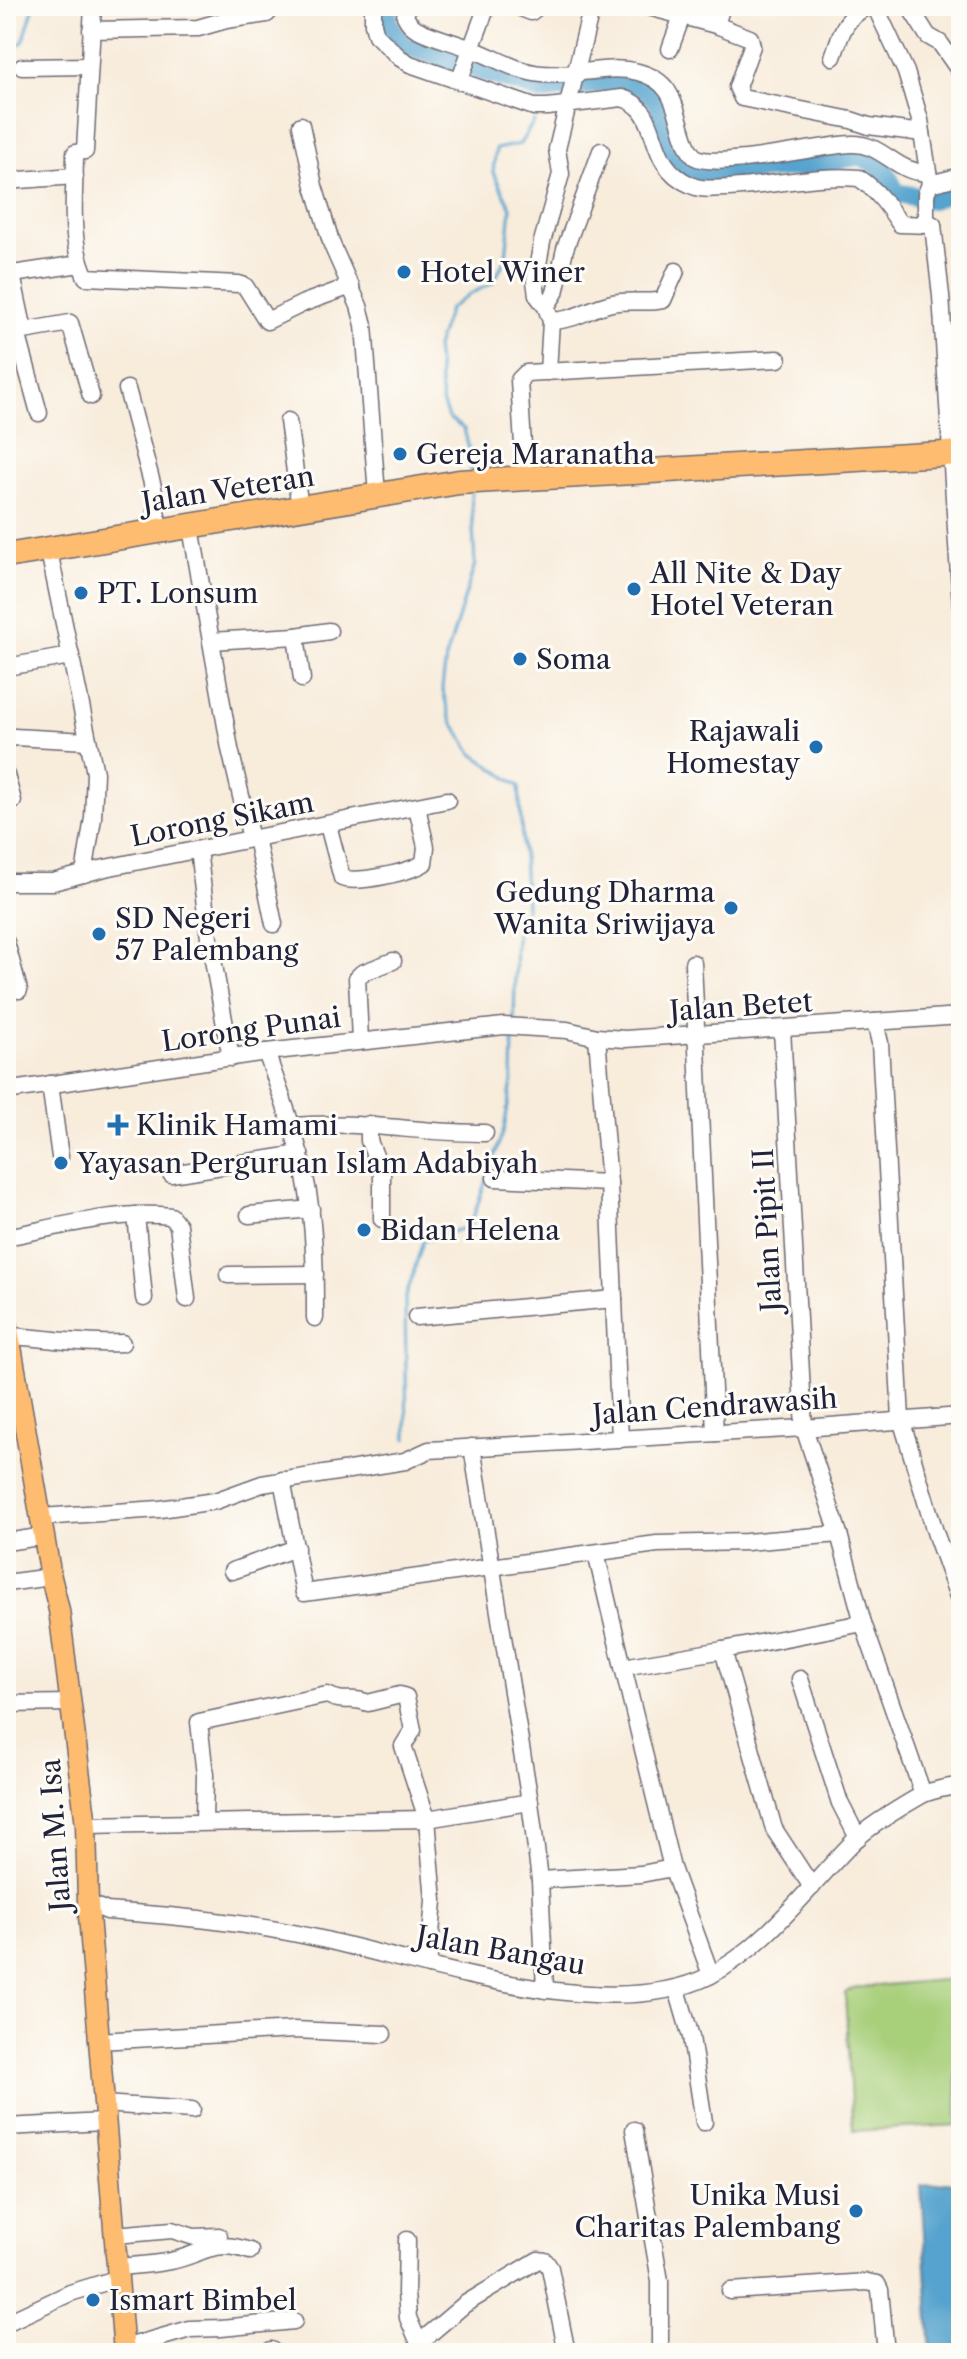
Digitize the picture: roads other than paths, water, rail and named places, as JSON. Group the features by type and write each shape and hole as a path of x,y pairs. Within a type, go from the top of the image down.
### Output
{"highway":[{"path":"458,489 955,462"},
{"name":"Jalan Veteran","path":"6,556 377,495 458,489"},
{"name":"Jalan Veteran","path":"6,569 193,539 458,489"}],"main road":[{"name":"Jalan M. Isa","path":"8,1327 59,1610 86,1825 95,1912 103,2113 124,2350"}],"street":[{"path":"93,6 85,151 75,153 74,221 80,264 89,279 239,284 245,286 267,321 351,286"},
{"path":"91,30 198,28 267,14 274,6"},
{"path":"373,6 376,35 410,64 466,65 574,79 596,70 621,69 658,79 665,85 674,103 693,155 711,161 745,160 852,143 874,147 928,183 961,176"},
{"path":"408,6 405,16 415,28 466,65 534,107 622,98 633,101 647,117 659,156 665,165 679,179 698,188 859,178 871,186 900,224 930,223"},
{"path":"466,65 487,6"},
{"path":"516,6 531,12 539,6"},
{"path":"592,6 557,152 561,174 542,242 535,281 538,298 549,314 574,319 617,302 663,300 676,271"},
{"path":"645,6 716,25 750,38 752,42 737,87 742,98 869,126 922,133"},
{"path":"716,25 722,6"},
{"path":"833,57 846,23 853,14 868,6"},
{"path":"961,73 940,43 928,36 906,6 878,12 906,72 922,133 930,223 941,296 955,462 961,606"},
{"path":"670,49 682,16"},
{"path":"22,67 89,66"},
{"path":"301,125 314,186 332,245 351,286 364,325 377,495"},
{"path":"548,372 549,314 565,249 601,151"},
{"path":"745,160 746,184"},
{"path":"6,181 75,176"},
{"path":"24,331 9,275 80,264"},
{"path":"39,413 18,336 24,331 69,322 91,396"},
{"path":"525,485 519,380 526,373 778,359"},
{"path":"127,389 150,474 159,531"},
{"path":"288,421 300,508"},
{"path":"193,539 230,749 274,924"},
{"path":"51,561 95,783 84,874"},
{"path":"211,641 329,631"},
{"path":"296,636 302,679"},
{"path":"6,667 71,656"},
{"path":"6,740 14,737 88,741"},
{"path":"6,775 13,801"},
{"name":"Lorong Sikam","path":"6,882 40,884 447,800"},
{"path":"328,825 342,878 356,880 424,863 426,847 417,807"},
{"path":"198,850 209,938 231,1058"},
{"path":"6,942 19,990"},
{"path":"360,1040 357,978 393,961"},
{"path":"693,963 694,1036 715,1433"},
{"name":"Jalan Betet","path":"525,1026 625,1039 961,1016"},
{"path":"875,1022 881,1059 901,1419 961,1605"},
{"name":"Lorong Punai","path":"6,1091 360,1040 525,1026"},
{"name":"Jalan Pipit II","path":"782,1029 804,1428 839,1534 863,1623 923,1794"},
{"path":"597,1037 609,1183 620,1439"},
{"path":"266,1052 293,1126 311,1209 315,1318"},
{"path":"50,1084 60,1157"},
{"path":"293,1126 335,1122 441,1133 485,1133"},
{"path":"369,1124 369,1141 382,1173 382,1219"},
{"path":"171,1174 300,1154"},
{"path":"495,1178 609,1183"},
{"path":"249,1215 311,1209"},
{"path":"6,1237 136,1215 168,1216 176,1221 187,1299"},
{"path":"136,1215 144,1298"},
{"path":"228,1275 315,1274"},
{"path":"416,1317 614,1299"},
{"path":"8,1327 78,1344 122,1343"},
{"name":"Jalan Cendrawasih","path":"6,1542 43,1526 227,1499 252,1486 405,1461 429,1450 961,1416"},
{"path":"472,1447 530,1802 540,1880 545,1990"},
{"path":"282,1480 304,1593 657,1544 746,1542 839,1534"},
{"path":"232,1571 296,1548"},
{"path":"596,1553 672,1868 711,1975"},
{"path":"6,1583 51,1577"},
{"path":"623,1667 863,1623"},
{"path":"723,1650 774,1829 812,1887"},
{"path":"800,1679 840,1803 858,1838"},
{"path":"204,1822 205,1775 199,1722 327,1695 339,1701 358,1698 368,1703 400,1695 407,1698 413,1730 403,1746 427,1819 434,1901 428,1966"},
{"path":"6,1704 71,1703"},
{"name":"Jalan Bangau","path":"95,1912 259,1926 545,1990 645,1994 677,1989 711,1975 747,1951 858,1838 923,1794 961,1785"},
{"path":"86,1825 427,1819 530,1802"},
{"path":"540,1880 641,1874 672,1868"},
{"path":"677,1989 691,2037 704,2122"},
{"path":"98,2041 294,2030 383,2034"},
{"path":"6,2127 103,2113 192,2110"},
{"path":"634,2130 661,2291 660,2353"},
{"path":"115,2235 172,2230 200,2238 228,2235"},
{"path":"407,2240 408,2318 419,2348 465,2304 538,2260 545,2261 550,2268 567,2353"},
{"path":"6,2323 119,2272 172,2261 214,2246 250,2251"},
{"path":"730,2291 867,2282 877,2284 886,2353"},
{"path":"124,2350 160,2335 190,2329 294,2321"}],"water":[{"path":"961,2182 961,2353 931,2353 921,2185"}],"waterway":[{"path":"12,48 23,42 34,6"},
{"path":"388,6 388,23 403,45 542,91 616,81 642,86 657,101 673,154 689,168 710,175 804,166 857,156 873,162 885,172 896,193 931,199 961,189"},
{"path":"539,101 542,91"},
{"path":"471,473 464,429 448,418 442,402 436,347 449,309 493,283 506,257 511,208 493,172 496,149 520,144 534,121"},
{"path":"471,493 475,564 446,658 442,688 450,718 473,754 519,786 526,907 516,935 514,1023"},
{"path":"407,1439 405,1300 423,1241 470,1226 504,1129 512,1082 513,1034"}],"place":[{"name":"Hotel Winer","path":"404,272"},
{"name":"Gereja Maranatha","path":"400,454"},
{"name":"All Nite & Day Hotel Veteran","path":"634,589"},
{"name":"PT. Lonsum","path":"81,593"},
{"name":"Soma","path":"520,659"},
{"name":"Rajawali Homestay","path":"816,747"},
{"name":"Gedung Dharma Wanita Sriwijaya","path":"731,908"},
{"name":"SD Negeri 57 Palembang","path":"99,934"},
{"name":"Klinik Hamami","path":"118,1125"},
{"name":"Yayasan Perguruan Islam Adabiyah","path":"61,1163"},
{"name":"Bidan Helena","path":"364,1230"},
{"name":"Unika Musi Charitas Palembang","path":"856,2211"},
{"name":"Ismart Bimbel","path":"93,2300"}]}
